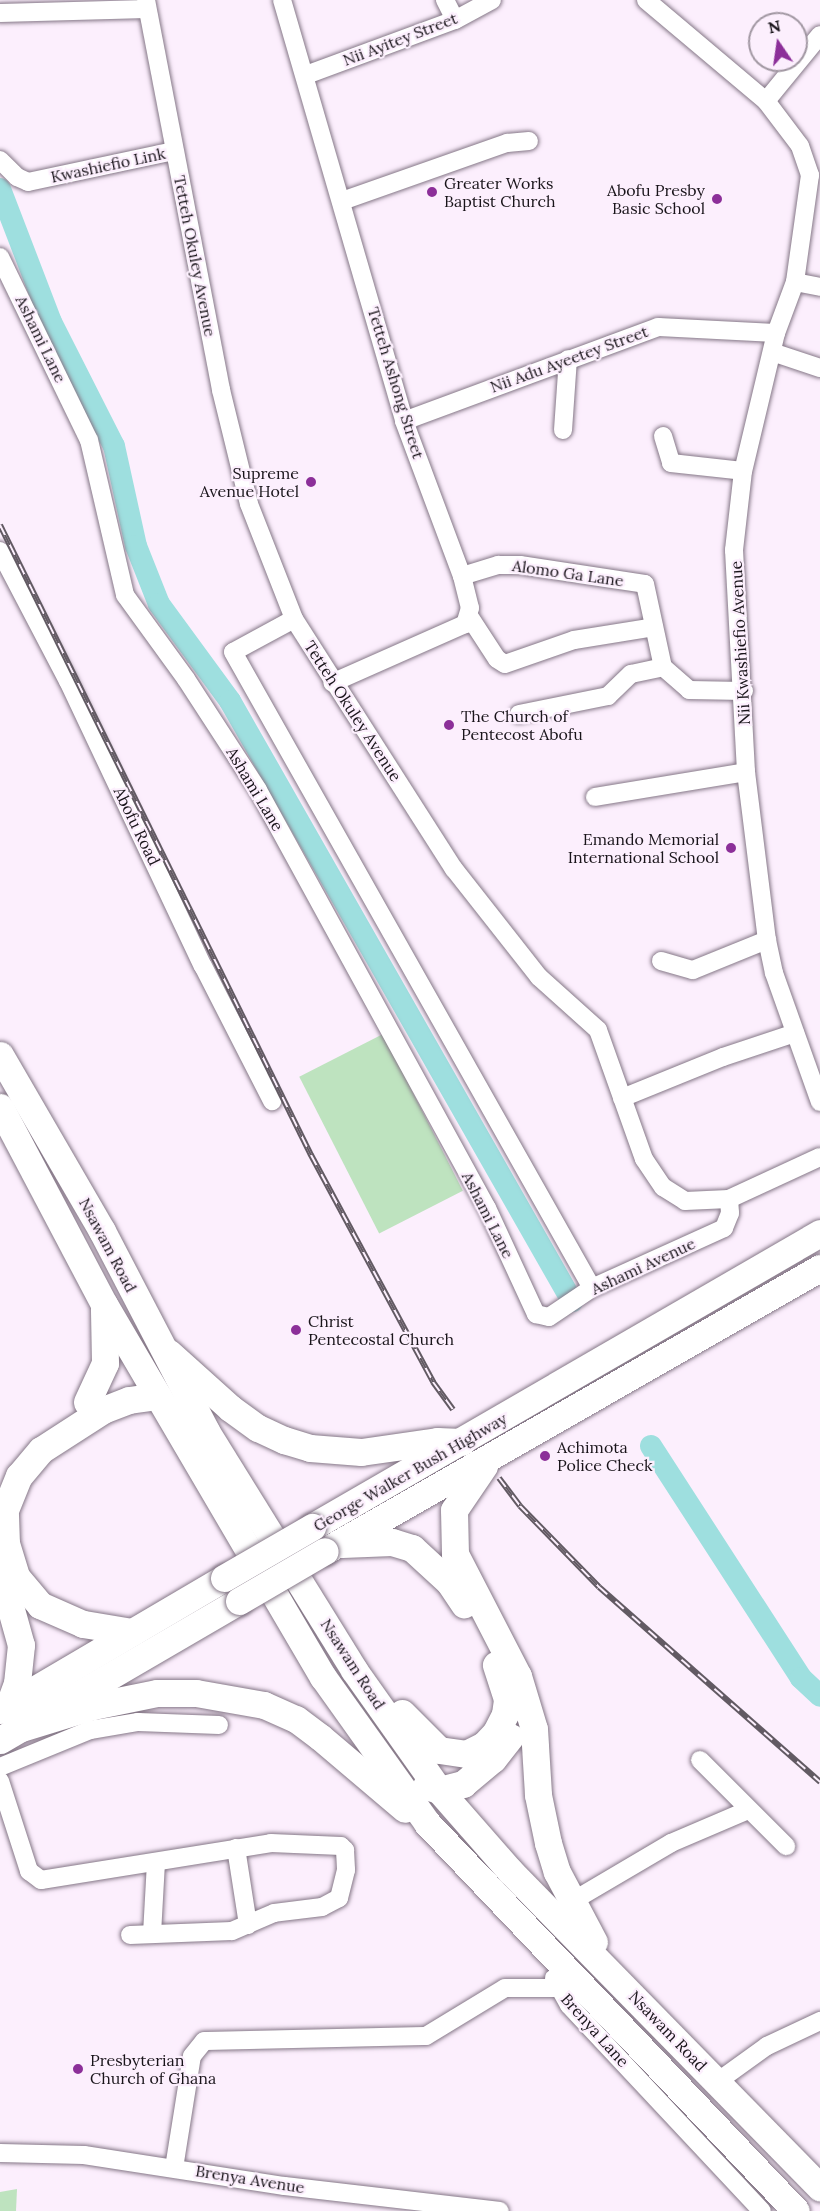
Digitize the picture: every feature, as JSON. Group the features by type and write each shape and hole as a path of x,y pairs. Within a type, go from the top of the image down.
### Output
{"highway":[{"name":"Nsawam Road","path":"0,1055 102,1231 159,1345 163,1388 323,1677 427,1823 461,1864 537,1937 796,2211"},
{"name":"Nsawam Road","path":"0,1107 104,1304 354,1670 439,1790 510,1871 820,2188"},
{"name":"George Walker Bush Highway","path":"8,1721 132,1632 820,1233"},
{"name":"George Walker Bush Highway","path":"8,1721 239,1601 582,1407 617,1401 698,1362 742,1334 757,1318 764,1299 820,1268"},
{"path":"87,1402 105,1363 104,1304"},
{"path":"159,1345 230,1408 258,1428 284,1440 310,1448 361,1452 438,1441 463,1442"},
{"path":"0,1479 44,1433 87,1402 163,1388"},
{"path":"132,1632 83,1624 40,1605 16,1576 6,1544 5,1510 19,1476 41,1450 103,1410 163,1388"},
{"path":"490,1458 466,1488 454,1510 452,1534 461,1571 509,1654 524,1694 534,1729 543,1825 557,1872 571,1902 616,1978"},
{"path":"332,1548 392,1542 412,1548 428,1561 449,1582 477,1624 502,1678 507,1699 505,1714 484,1745 466,1755 453,1755 424,1738 383,1692 354,1670"},
{"path":"0,1570 21,1645 17,1683 8,1721 158,1692 196,1693 264,1705 296,1719 427,1823"},
{"path":"323,1677 355,1701 418,1782 439,1790 463,1784 493,1759 516,1729 524,1694"}],"street":[{"name":"Tetteh Ashong Street","path":"282,0 306,75 404,421 462,576 469,616"},
{"path":"445,0 455,20"},
{"name":"Nii Ayitey Street","path":"306,75 455,20 492,0"},
{"name":"Nii Kwashiefio Avenue","path":"646,0 766,101 800,146 815,176 795,282 776,333 743,471 734,550 735,612 744,691 746,772 767,940 795,1033 820,1102"},
{"path":"0,13 147,4"},
{"name":"Tetteh Okuley Avenue","path":"147,4 221,390 249,504 294,619 332,683 454,869 506,938 539,977 598,1030 644,1159 663,1187 685,1201 729,1199 820,1157"},
{"path":"766,101 820,35"},
{"path":"342,201 507,143 529,141"},
{"name":"Kwashiefio Link","path":"0,160 21,180 42,179 174,151"},
{"name":"Ashami Lane","path":"0,257 89,440 125,595 186,679 258,790 487,1208 536,1314"},
{"path":"795,282 820,287"},
{"name":"Nii Adu Ayeetey Street","path":"404,421 658,327 776,333"},
{"path":"772,352 820,368"},
{"path":"563,430 568,359"},
{"path":"663,436 671,463 743,471"},
{"name":"Abofu Road","path":"0,551 68,681 202,966 272,1101"},
{"name":"Alomo Ga Lane","path":"462,576 498,565 520,565 645,584 663,667"},
{"path":"469,616 497,659 505,664 574,640 654,627"},
{"path":"332,683 465,624 469,616"},
{"path":"294,619 233,652 592,1288"},
{"path":"519,714 608,696 631,674 663,667 689,690 744,691"},
{"path":"595,797 746,772"},
{"path":"661,961 693,970 767,940"},
{"path":"622,1098 723,1057 795,1033"},
{"name":"Ashami Avenue","path":"536,1314 549,1317 592,1288 724,1228 730,1213 729,1199"},
{"path":"0,1767 90,1730 138,1722 219,1725"},
{"path":"700,1760 786,1846"},
{"path":"0,1780 29,1871 37,1878 156,1863 271,1843 343,1846 345,1850 346,1870 339,1898 322,1907 274,1913 232,1930 130,1935"},
{"path":"571,1902 671,1843 748,1810"},
{"path":"236,1848 248,1925"},
{"path":"152,1934 156,1863"},
{"path":"537,1937 558,1988"},
{"name":"Brenya Lane","path":"174,2168 196,2045 215,2039 274,2041 426,2036 505,1988 558,1988 569,2005 762,2211"},
{"path":"717,2082 767,2046 820,2021"},
{"name":"Brenya Avenue","path":"0,2153 84,2155 174,2168 371,2203 500,2211"}],"green space":[{"path":"383,1034 463,1191 379,1233 299,1077"},
{"path":"17,2189 16,2211 0,2211 0,2192"}],"waterway":[{"path":"0,189 51,322 114,446 136,546 159,604 230,701 572,1301"},
{"path":"651,1446 801,1678 820,1696"}],"railway":[{"path":"0,525 311,1155 433,1382 453,1410"},
{"path":"499,1478 520,1506 599,1587 820,1782"}],"place":[{"name":"Greater Works Baptist Church","path":"432,192"},
{"name":"Abofu Presby Basic School","path":"717,199"},
{"name":"Supreme Avenue Hotel","path":"311,482"},
{"name":"The Church of Pentecost Abofu","path":"449,725"},
{"name":"Emando Memorial International School","path":"731,848"},
{"name":"Christ Pentecostal Church","path":"296,1330"},
{"name":"Achimota Police Check","path":"545,1456"},
{"name":"Presbyterian Church of Ghana","path":"78,2069"}]}
